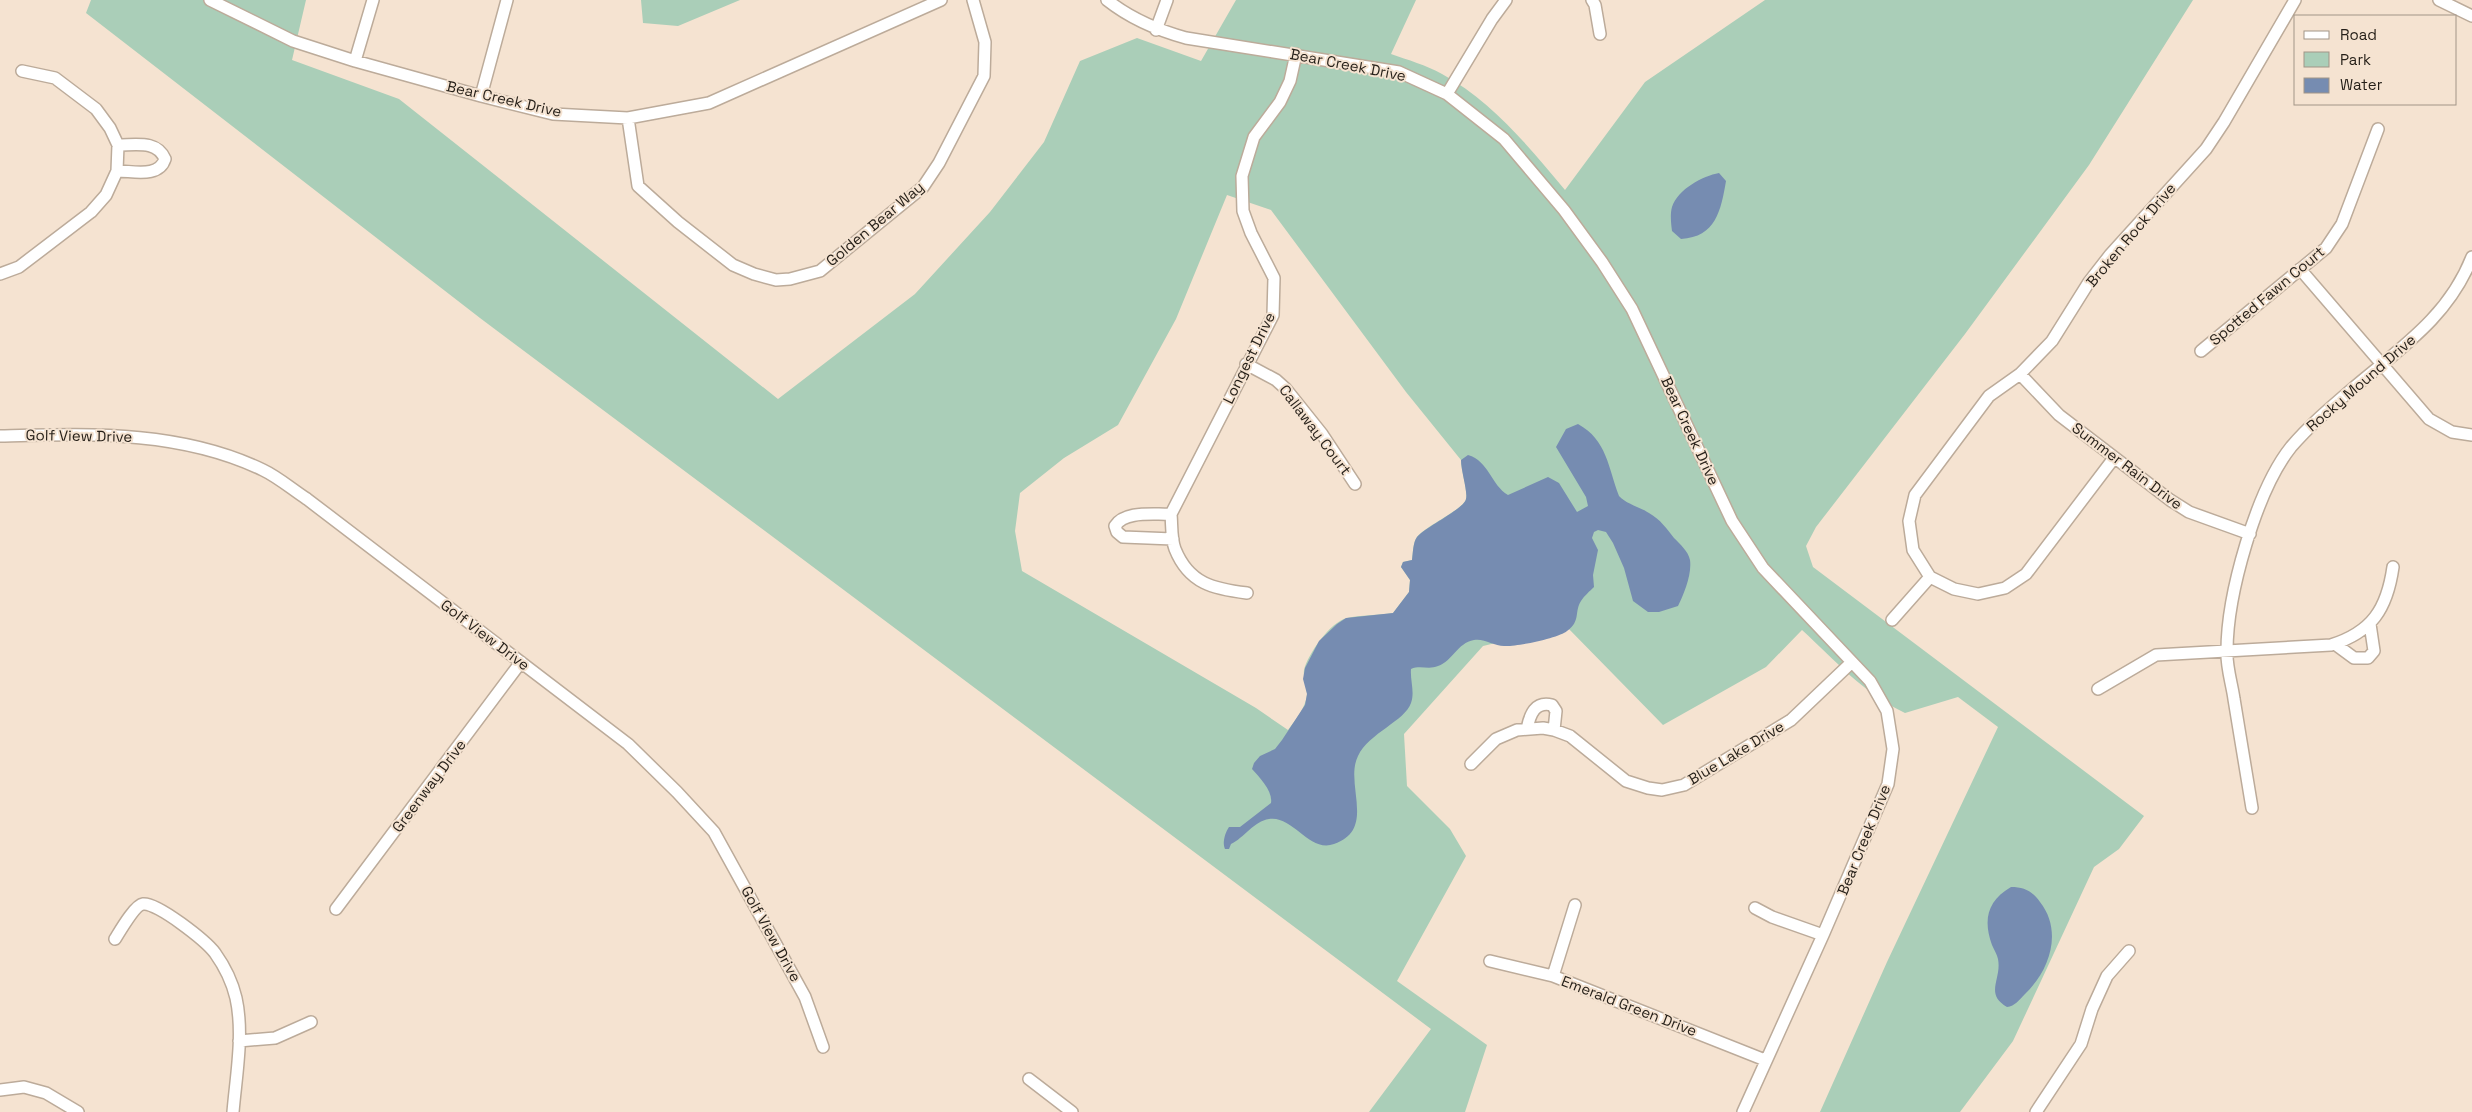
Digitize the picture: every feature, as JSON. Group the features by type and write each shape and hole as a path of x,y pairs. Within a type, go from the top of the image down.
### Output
{"street":[{"name":"Bear Creek Drive","path":"210,0 292,40 355,61 553,114 628,118 709,102 941,0"},
{"path":"355,61 373,0"},
{"path":"480,96 507,0"},
{"name":"Golden Bear Way","path":"628,118 638,186 678,222 733,265 754,274 776,280 790,279 820,271 923,187 939,163 984,76 985,42 973,0"},
{"name":"Bear Creek Drive","path":"1107,0 1122,12 1156,30 1186,38 1296,54 1399,72 1447,94 1504,139 1564,210 1602,262 1632,310 1732,521 1763,568 1870,681 1887,711 1893,749 1888,784 1824,935 1765,1060 1743,1112"},
{"path":"1156,30 1167,0"},
{"path":"1447,94 1492,19 1506,0"},
{"path":"1592,0 1595,5 1600,34"},
{"name":"Broken Rock Drive","path":"2114,458 2026,574 2005,588 1978,594 1954,590 1930,577 1913,550 1909,521 1915,495 1989,396 2020,374 2052,341 2089,282 2110,255 2206,149 2224,122 2295,0"},
{"path":"2439,0 2472,16"},
{"name":"Longest Drive","path":"1171,514 1246,364 1273,315 1274,278 1251,233 1243,211 1242,176 1254,137 1280,102 1290,81 1296,54"},
{"path":"0,274 19,267 91,212 106,195 117,171 118,144 110,128 96,108 55,78 22,71"},
{"name":"Spotted Fawn Court","path":"2201,351 2326,248 2342,224 2378,129"},
{"path":"117,171 155,171 162,166 165,158 161,150 154,145 118,144"},
{"name":"Rocky Mound Drive","path":"2252,808 2226,652 2232,599 2250,534 2276,469 2291,447 2319,417 2428,325 2447,304 2466,273 2472,257"},
{"path":"2300,269 2429,419 2452,432 2472,435"},
{"name":"Callaway Court","path":"1246,364 1276,380 1286,389 1322,434 1356,484"},
{"name":"Summer Rain Drive","path":"2020,374 2058,415 2189,512 2250,534"},
{"name":"Golf View Drive","path":"0,436 95,434 178,442 264,470 314,505 628,744 677,792 714,832 805,997 823,1047"},
{"path":"1174,539 1123,537 1117,532 1115,526 1118,521 1130,516 1171,514 1174,539 1174,549 1190,573 1200,582 1214,589 1247,593"},
{"path":"2098,689 2156,655 2335,644 2354,637 2370,624 2390,592 2394,567"},
{"path":"1892,620 1930,577"},
{"path":"2335,644 2354,658 2368,658 2374,652 2370,624"},
{"name":"Greenway Drive","path":"336,909 521,662"},
{"name":"Blue Lake Drive","path":"1471,764 1496,739 1517,730 1554,730 1570,736 1626,781 1662,790 1684,785 1791,720 1852,662"},
{"path":"1528,729 1530,717 1537,706 1545,703 1552,705 1556,711 1554,730"},
{"path":"115,938 137,907 143,904 156,906 213,950 227,970 236,999 239,1041 233,1112"},
{"path":"1553,976 1575,905"},
{"path":"1755,908 1772,917 1824,935"},
{"path":"2036,1112 2081,1044 2092,1009 2107,976 2129,951"},
{"name":"Emerald Green Drive","path":"1490,961 1553,976 1765,1060"},
{"path":"239,1041 274,1038 311,1022"},
{"path":"1030,1079 1072,1112"},
{"path":"0,1090 24,1087 46,1094 78,1112"}],"green space":[{"path":"91,0 306,0 292,60 399,99 778,399 915,294 990,212 1044,142 1080,61 1137,38 1201,61 1236,0 1416,0 1391,54 1436,71 1477,97 1509,126 1565,190 1645,82 1765,0 2193,0 2089,165 1965,334 1816,527 1806,546 1813,567 2144,816 2119,849 2094,867 2013,1041 1960,1112 1820,1112 1887,962 1998,727 1958,697 1905,713 1863,686 1802,630 1766,667 1663,725 1566,626 1483,646 1404,734 1407,786 1450,829 1466,856 1397,981 1487,1045 1465,1112 1369,1112 1431,1029 480,318 86,13","holes":["1227,195 1271,210 1406,392 1461,460 1466,495 1464,503 1417,537 1412,560 1403,562 1401,567 1410,580 1409,592 1393,613 1347,618 1340,621 1327,632 1306,663 1304,670 1307,693 1305,703 1288,730 1256,708 1022,571 1015,531 1020,493 1064,458 1118,425 1176,319"]},
{"path":"641,0 740,0 678,26 643,23"}],"water":[{"path":"1719,173 1726,181 1722,202 1715,220 1702,233 1681,239 1672,231 1671,213 1675,200 1692,184"},
{"path":"1578,424 1588,430 1601,446 1619,496 1657,518 1688,554 1690,560 1689,578 1678,606 1659,612 1648,612 1633,601 1624,568 1613,543 1606,532 1598,530 1594,532 1592,538 1598,550 1593,575 1594,587 1581,601 1576,620 1567,631 1547,639 1510,646 1500,646 1482,640 1474,640 1459,648 1443,664 1431,668 1418,667 1411,669 1413,695 1407,710 1370,741 1358,756 1354,779 1357,817 1354,828 1347,837 1334,844 1325,845 1309,839 1286,822 1278,819 1269,819 1254,826 1231,844 1229,849 1225,849 1224,838 1229,827 1240,827 1271,803 1268,789 1252,769 1260,756 1275,749 1305,705 1307,694 1303,679 1305,668 1319,641 1346,618 1393,613 1409,592 1410,580 1401,567 1403,562 1412,560 1417,537 1459,508 1466,499 1461,460 1468,455 1481,462 1502,491 1508,495 1548,477 1559,483 1577,512 1588,506 1586,497 1556,447 1566,429"},
{"path":"2011,887 2027,890 2037,898 2047,913 2051,925 2052,938 2047,962 2041,974 2019,1000 2007,1007 1996,997 1995,986 1999,966 1989,936 1988,919 1992,905 1997,898"}]}
